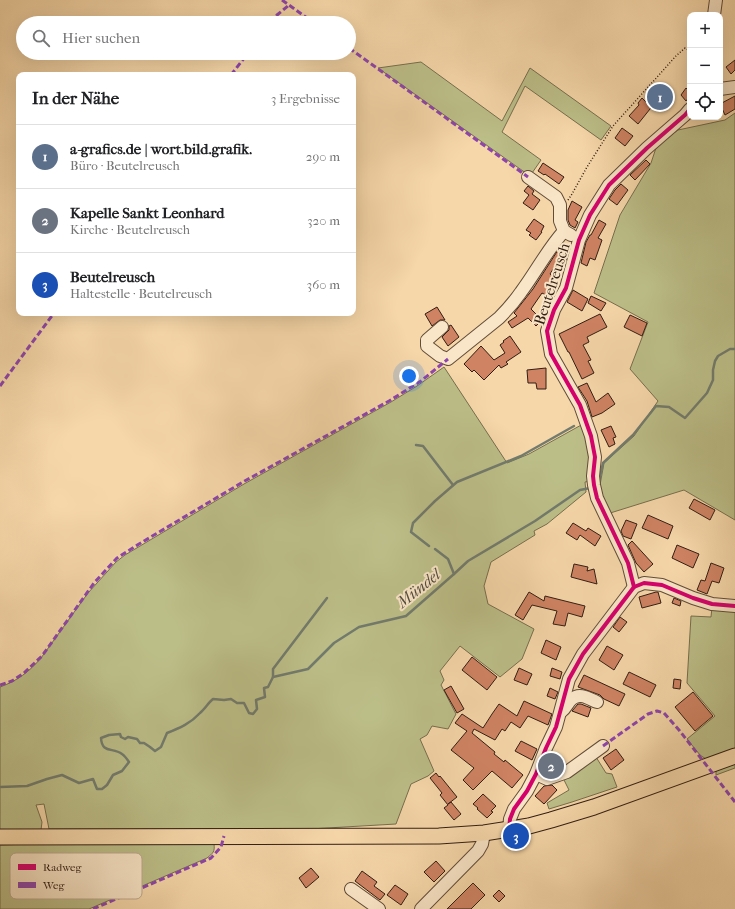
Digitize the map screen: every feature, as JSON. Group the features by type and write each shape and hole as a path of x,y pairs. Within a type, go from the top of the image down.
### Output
{"main road":[{"path":"0,837 416,836 484,833 510,830 551,820 735,756"}],"street":[{"path":"714,12 716,0"},
{"path":"723,89 735,87"},
{"name":"Beutelreusch","path":"634,587 628,563 597,498 593,476 595,457 591,436 580,405 551,354 547,331 554,310 566,288 579,240 590,215 609,185 646,148 687,113"},
{"name":"Beutelreusch","path":"528,178 556,197 560,205 560,221 564,231 579,240"},
{"name":"Beutelreusch","path":"442,327 427,340 427,346 440,356 448,358 499,318 522,292 556,239 564,231"},
{"path":"510,830 510,819 514,809 536,774 556,727 569,679 583,654 634,587 644,583 662,585 712,604 735,606"},
{"path":"561,711 572,699 577,696 582,696 597,702"},
{"path":"536,774 547,779 567,772 603,746"},
{"path":"428,906 478,851 482,844 484,833"},
{"path":"351,889 380,909"}],"path":[{"path":"560,210 572,194 613,126 676,56 685,48 687,49"}],"green space":[{"path":"421,62 502,121 530,68 611,126 601,140 525,86 502,132 541,160 530,176 378,68"},
{"path":"735,113 735,520 684,490 607,514 600,485 604,463 634,436 658,401 630,369 648,322 594,293 620,215 651,163 657,145 678,130 725,120"},
{"path":"444,367 507,463 529,454 583,424 589,438 591,481 585,482 586,492 547,524 534,531 535,535 491,562 484,586 488,604 534,629 522,659 500,677 460,646 440,671 444,680 441,685 456,714 448,729 432,726 427,735 420,739 434,771 428,776 411,784 396,824 310,829 49,829 44,804 36,805 42,822 41,830 0,831 0,687 17,679 27,672 41,658 88,593 116,562 125,555 244,484 391,402"},
{"path":"712,607 735,609 735,751 706,759 700,755 687,739 715,716 687,683 691,616 711,617"},
{"path":"596,757 606,773 612,774 617,787 549,809 547,803 569,790 563,778"},
{"path":"735,760 735,768 716,775 716,771"},
{"path":"214,844 214,849 211,855 207,858 142,886 142,853 10,853 10,899 112,899 89,909 0,909 0,845"}],"building":[{"path":"735,60 735,70 731,74 726,67"},
{"path":"660,85 672,94 660,108 654,104 638,124 629,116 639,105 638,103 642,98 646,102"},
{"path":"686,88 686,101 681,95"},
{"path":"735,96 735,109 725,115 723,111 723,102"},
{"path":"622,128 633,136 625,146 615,138"},
{"path":"646,160 650,164 635,180 630,175"},
{"path":"543,163 564,177 559,184 538,171"},
{"path":"621,184 628,190 617,205 609,199"},
{"path":"528,186 534,191 532,194 540,200 533,210 523,203 529,195 524,191"},
{"path":"572,201 582,207 575,220 578,222 575,228 570,225 568,220 568,210"},
{"path":"534,219 544,226 542,232 536,240 529,235 531,233 526,230"},
{"path":"599,220 606,224 598,238 602,240 595,260 590,258 587,266 581,263 586,242"},
{"path":"558,250 567,257 566,261 559,260 550,274 555,278 549,288 555,291 551,298 542,293 531,309 542,320 536,326 528,318 512,328 508,322 517,316 514,313 533,289"},
{"path":"573,290 588,299 582,311 567,302"},
{"path":"591,296 606,303 601,311 588,303"},
{"path":"437,307 445,320 440,320 432,326 425,314"},
{"path":"600,314 607,327 587,337 589,342 583,345 591,360 588,361 594,373 582,379 559,334"},
{"path":"630,315 647,323 642,336 624,327"},
{"path":"451,325 459,337 448,346 442,337 449,330 449,326"},
{"path":"510,336 521,352 506,362 508,364 501,368 499,365 484,380 474,370 472,372 464,364 481,346 494,360 505,353 500,345"},
{"path":"546,368 546,389 537,389 536,383 528,383 527,370"},
{"path":"587,383 596,402 608,393 615,404 602,413 592,417 587,401 578,387"},
{"path":"611,426 616,437 613,438 615,444 609,447 601,430"},
{"path":"694,499 715,510 710,520 689,508"},
{"path":"648,515 673,526 668,539 642,528"},
{"path":"626,520 637,524 631,539 623,536 621,531"},
{"path":"573,523 586,531 588,528 601,536 595,546 580,535 577,540 566,533"},
{"path":"632,541 653,564 644,572 636,563 628,545"},
{"path":"677,545 699,554 693,568 672,558"},
{"path":"711,563 724,568 719,583 712,581 707,594 697,590 701,580 705,581"},
{"path":"574,564 588,567 587,571 594,569 597,584 571,577"},
{"path":"529,592 544,601 545,596 585,606 582,617 568,613 565,626 553,624 557,611 532,605 523,620 515,615"},
{"path":"658,592 661,603 642,608 639,597"},
{"path":"674,598 681,601 680,606 672,603"},
{"path":"620,617 627,622 619,632 613,627"},
{"path":"546,640 561,647 556,660 541,653"},
{"path":"607,646 623,655 614,670 599,660"},
{"path":"472,657 497,677 487,690 462,670"},
{"path":"519,668 532,674 527,685 514,680"},
{"path":"552,668 562,672 560,679 550,676"},
{"path":"629,672 656,685 650,697 623,684"},
{"path":"584,675 625,694 619,706 604,699 600,695 578,687"},
{"path":"674,679 681,680 680,689 673,688"},
{"path":"451,686 464,709 457,713 444,690"},
{"path":"550,688 558,692 555,699 547,696"},
{"path":"693,692 713,716 695,731 675,707"},
{"path":"524,701 552,714 548,725 528,716 520,728 511,722 505,731 502,729 495,740 474,729 472,733 495,752 494,754 504,762 505,760 523,775 512,788 492,771 473,790 463,780 474,768 451,750 467,731 455,723 462,714 483,728 499,704 517,716"},
{"path":"578,704 591,708 588,717 572,711"},
{"path":"521,741 537,749 532,760 515,751"},
{"path":"616,749 624,760 611,770 603,758"},
{"path":"550,759 558,767 548,771 546,768"},
{"path":"436,773 457,797 448,804 451,802 461,814 454,820 444,808 448,805 440,795 442,793 430,778"},
{"path":"552,785 557,790 544,804 535,796 544,786"},
{"path":"483,794 496,806 487,818 473,804"},
{"path":"436,861 445,871 434,882 424,872"},
{"path":"311,868 319,877 306,888 299,878"},
{"path":"362,871 377,882 374,886 385,894 380,900 355,881"},
{"path":"473,883 485,895 471,909 447,909"},
{"path":"395,885 408,894 401,905 387,895"},
{"path":"499,890 505,896 499,902 493,896"}],"waterway":[{"path":"599,482 603,463 633,435 656,406 669,407 685,418 707,393 713,380 713,370 718,356 730,349 735,349"},
{"path":"429,546 411,532 413,523 457,482 521,456 574,426"},
{"path":"416,445 423,446 453,485"},
{"name":"Mündel","path":"0,787 27,786 62,775 79,783 93,779 97,789 102,789 107,785 113,775 122,771 129,762 119,752 103,746 101,738 109,735 120,734 121,737 125,739 128,737 137,739 140,743 144,743 155,751 161,747 167,733 193,720 213,699 231,699 237,703 244,703 249,713 253,714 257,709 256,700 265,697 264,688 268,687 273,677 308,669 334,643 359,627 406,616 468,561 535,521 580,490 590,488"},
{"path":"435,549 448,559 454,574"},
{"path":"273,677 273,669 327,598"}],"marked path":[{"path":"282,0 304,16"},
{"path":"276,16 289,5"},
{"path":"356,53 528,177"},
{"path":"233,72 243,60"},
{"path":"0,386 52,316"},
{"path":"0,685 12,681 24,673 42,656 94,583 117,558 243,482 389,401 421,381 448,359"},
{"path":"603,746 648,714 657,711 664,713 735,802"},
{"path":"142,888 211,858 221,847 224,836"},
{"path":"93,909 116,899"}],"cycle path":[{"path":"634,587 628,563 597,498 593,476 595,457 591,436 580,405 551,354 547,331 554,310 566,288 579,240 590,215 609,185 647,148 687,113"},
{"path":"509,830 510,819 514,809 527,791 536,774 556,727 569,679 583,654 634,587 644,583 662,585 712,604 735,606"}],"place":[{"name":"a-grafics.de | wort.bild.grafik.","path":"660,97"},
{"name":"Kapelle Sankt Leonhard","path":"551,766"},
{"name":"Beutelreusch","path":"516,836"}]}
